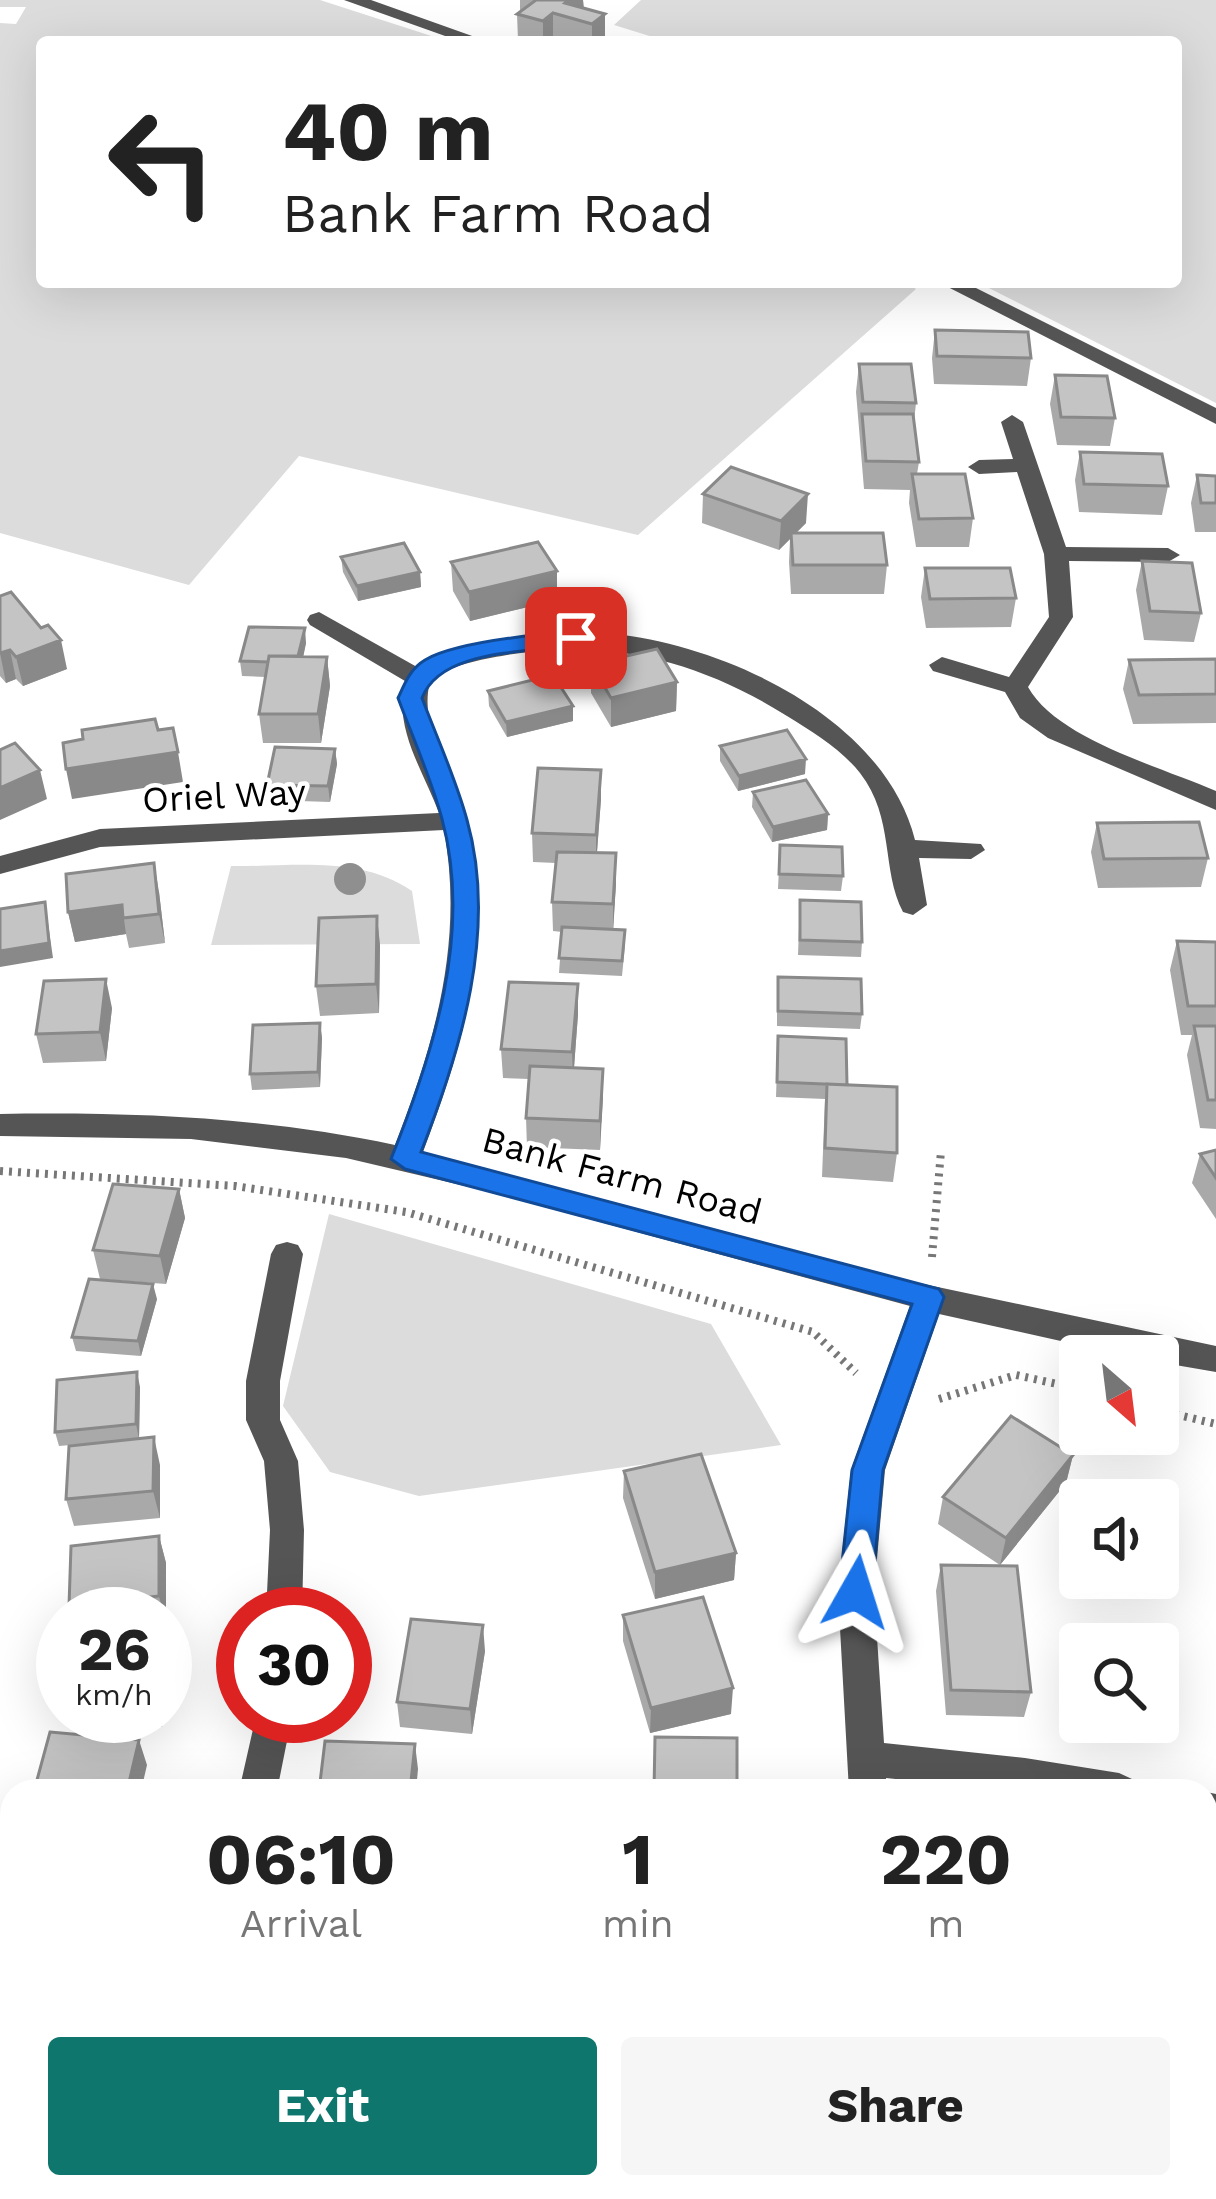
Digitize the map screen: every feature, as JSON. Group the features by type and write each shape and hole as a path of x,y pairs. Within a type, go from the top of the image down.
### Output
{"street":[{"path":"353,0 462,36"},
{"path":"960,288 1216,417"},
{"path":"1012,422 1056,554 1060,616 1015,687"},
{"path":"979,466 1026,465"},
{"path":"1056,554 1168,556"},
{"path":"319,620 418,678"},
{"path":"405,1159 443,1061 462,950 465,892 455,821 410,698 418,678 435,664 542,641 626,640 678,652 736,674 824,728 868,766 890,803 905,849 913,905"},
{"path":"942,664 1015,687 1029,712 1057,732 1216,801"},
{"name":"Oriel Way","path":"0,865 40,850 100,838 455,821"},
{"path":"905,849 970,850"},
{"name":"Bank Farm Road","path":"0,1125 103,1124 255,1133 405,1159 929,1297 1117,1342 1216,1359"},
{"path":"285,1587 287,1530 281,1461 263,1420 263,1400 269,1332 287,1254"},
{"path":"929,1297 868,1470 856,1592 868,1775 1048,1779"},
{"path":"261,1779 268,1743"}],"path":[{"path":"929,1297 941,1151"},
{"path":"0,1171 235,1186 406,1212 814,1332 855,1372 867,1377"},
{"path":"926,1397 938,1400 1016,1375 1059,1384"},
{"path":"1179,1415 1216,1424"}],"shaded area":[{"path":"0,0 320,0 431,36 36,36 36,288 916,289 638,535 299,456 189,585 0,533 0,23 16,24 26,7 0,7"},
{"path":"641,0 1216,0 1216,403 989,288 1182,288 1182,36 650,36 614,25"},
{"path":"325,865 392,880 412,891 420,944 211,945 231,866"},
{"path":"329,1214 711,1324 781,1445 419,1496 330,1472 283,1406"}],"building":[{"path":"536,0 569,0 565,3 605,14 592,24 553,13 543,21 517,14"},
{"path":"935,330 1028,332 1031,358 937,356"},
{"path":"859,364 911,364 916,403 863,402"},
{"path":"1055,375 1107,376 1115,418 1061,417"},
{"path":"862,414 913,414 919,462 866,461"},
{"path":"1080,452 1162,454 1168,486 1084,484"},
{"path":"731,467 808,494 781,521 703,494"},
{"path":"912,474 965,474 973,518 919,519"},
{"path":"1197,475 1216,476 1216,503 1201,503"},
{"path":"791,533 883,533 887,565 793,565"},
{"path":"538,542 557,571 469,592 451,562"},
{"path":"404,543 420,572 357,586 341,557"},
{"path":"1142,561 1192,563 1201,613 1150,611"},
{"path":"925,568 1010,568 1016,598 930,599"},
{"path":"11,592 41,628 48,625 61,640 16,657 10,650 0,653 0,596"},
{"path":"249,627 305,628 298,656 240,661"},
{"path":"657,649 677,682 611,698 591,664"},
{"path":"269,656 327,657 318,714 259,714"},
{"path":"1216,659 1216,694 1139,695 1129,660"},
{"path":"553,675 573,706 506,722 488,691"},
{"path":"155,719 158,730 173,728 178,752 66,769 63,743 83,739 82,730"},
{"path":"787,730 806,759 739,776 720,746"},
{"path":"15,743 40,770 0,788 0,750"},
{"path":"275,747 335,749 328,786 267,785"},
{"path":"538,768 601,770 596,835 532,833"},
{"path":"806,780 828,814 773,827 753,792"},
{"path":"1199,822 1208,858 1104,859 1097,823"},
{"path":"780,845 842,847 843,876 779,874"},
{"path":"557,852 616,853 613,904 552,902"},
{"path":"154,863 159,914 123,918 122,905 68,912 66,874"},
{"path":"800,900 861,902 862,942 800,940"},
{"path":"45,902 49,943 0,951 0,909"},
{"path":"377,916 376,984 316,986 319,918"},
{"path":"562,927 625,930 622,961 559,958"},
{"path":"1177,941 1216,942 1216,1006 1188,1006"},
{"path":"778,977 861,979 862,1014 778,1011"},
{"path":"106,979 100,1032 36,1034 44,981"},
{"path":"509,982 578,984 572,1052 501,1049"},
{"path":"320,1023 318,1072 250,1074 253,1025"},
{"path":"1194,1026 1216,1026 1216,1100 1208,1100"},
{"path":"778,1036 846,1039 847,1085 777,1082"},
{"path":"530,1066 603,1069 600,1121 526,1118"},
{"path":"827,1084 897,1087 897,1153 825,1148"},
{"path":"1216,1150 1216,1178 1200,1154"},
{"path":"113,1184 179,1189 160,1256 93,1250"},
{"path":"89,1279 153,1284 138,1341 72,1337"},
{"path":"137,1372 136,1424 55,1432 57,1380"},
{"path":"1011,1416 1059,1446 1059,1455 1073,1455 1006,1538 943,1497"},
{"path":"154,1437 153,1491 66,1499 69,1446"},
{"path":"701,1454 736,1553 655,1572 624,1471"},
{"path":"159,1536 159,1587 70,1587 71,1546"},
{"path":"941,1565 1017,1566 1031,1692 951,1690"},
{"path":"703,1597 733,1688 651,1708 623,1615"},
{"path":"411,1619 483,1625 470,1709 397,1702"},
{"path":"655,1737 737,1738 737,1779 654,1779"},
{"path":"47,1743 138,1743 130,1779 37,1779"},
{"path":"325,1743 415,1744 411,1779 320,1779"}],"route":[{"path":"576,638 526,643 435,664 418,678 410,698 455,821 465,892 462,950 443,1061 405,1159 929,1297 868,1470 856,1592"}]}
